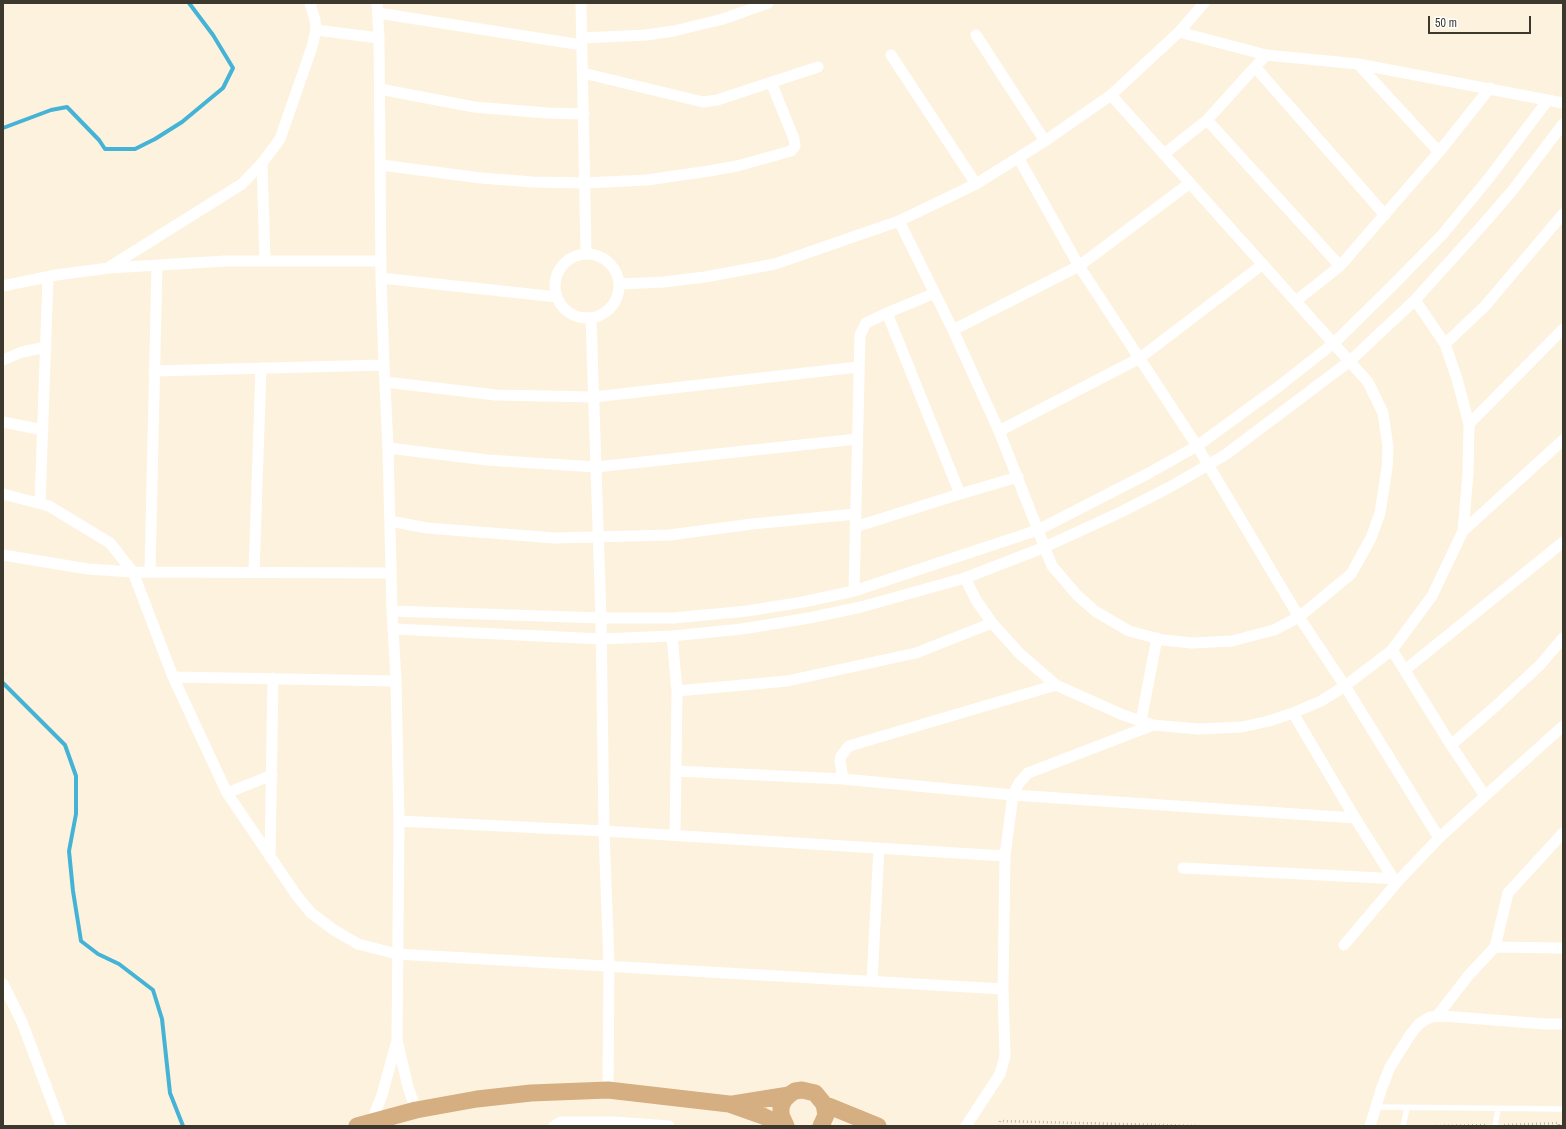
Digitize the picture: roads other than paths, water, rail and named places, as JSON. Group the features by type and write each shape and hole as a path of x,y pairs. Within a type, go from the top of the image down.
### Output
{"main road":[{"path":"365,1124 416,1110 477,1099 531,1093 608,1090 729,1104 763,1116 784,1126"},
{"path":"729,1104 789,1095 802,1090 809,1090 815,1093 824,1104 878,1126"},
{"path":"784,1126 780,1115 781,1107 784,1100 789,1095"},
{"path":"821,1126 826,1116 824,1104"}],"street":[{"path":"109,268 242,184 262,163 280,139 312,47 316,30 316,20 310,3"},
{"path":"580,3 584,114 586,253"},
{"path":"416,1110 408,1087 397,1040 399,821 396,681 392,611 388,448 381,278 378,8 582,42 674,31 724,19 768,3"},
{"path":"620,284 663,282 705,277 774,264 899,221 976,184 1019,159 1111,95 1179,32 1204,3"},
{"path":"316,30 379,38"},
{"path":"1179,32 1266,55 1358,64 1563,103"},
{"path":"976,35 1045,141"},
{"path":"891,55 976,184"},
{"path":"1164,154 1207,120 1266,55"},
{"path":"1358,64 1439,152"},
{"path":"583,73 703,102 717,100 818,67"},
{"path":"1255,67 1385,215"},
{"path":"380,165 481,178 533,182 585,183 647,180 737,166 791,151 795,146 796,142 771,82"},
{"path":"1296,301 1340,266 1439,152 1490,88"},
{"path":"380,89 474,107 547,113 584,114"},
{"path":"899,221 953,330 998,431 1018,477 1052,566 1077,594 1095,611 1129,631 1157,638 1192,643 1232,641 1274,630 1299,617 1350,574 1371,538 1380,513 1387,468 1388,447 1383,413 1368,382 1264,264 1111,95"},
{"path":"392,611 601,618 674,618 739,611 802,602 854,591 1038,530 1149,473 1197,446 1278,387 1334,343 1442,235 1489,178 1548,100"},
{"path":"1207,120 1340,266"},
{"path":"394,629 602,639 672,636 742,629 809,618 861,607 965,578 1045,548 1170,487 1226,455 1350,361 1414,300 1512,191 1563,124"},
{"path":"1019,159 1079,266 1209,464 1299,617 1345,686 1439,838"},
{"path":"262,163 265,260"},
{"path":"953,330 1079,266 1190,183"},
{"path":"1444,344 1485,306 1563,214"},
{"path":"586,253 599,255 614,266 618,274 620,284 619,294 609,310 601,315 591,318 580,317 570,313 562,306 557,297 555,286 556,275 561,266 570,258 586,253"},
{"path":"3,286 48,277 109,268 226,260 381,261"},
{"path":"998,431 1140,358 1264,264"},
{"path":"150,572 157,265"},
{"path":"40,503 48,277"},
{"path":"381,278 557,297"},
{"path":"854,591 858,367 859,343 863,326 866,322 935,293"},
{"path":"965,578 976,600 992,623 1020,654 1056,685 1094,703 1141,721 1153,725 1198,729 1242,727 1269,721 1321,701 1345,686 1392,650 1432,596 1463,531 1468,474 1469,424 1457,379 1444,344 1414,300"},
{"path":"887,313 960,494"},
{"path":"591,318 602,639 604,830 608,966 608,1090"},
{"path":"1469,424 1563,329"},
{"path":"3,360 22,352 46,347"},
{"path":"154,371 384,365"},
{"path":"385,382 496,395 594,398 858,367"},
{"path":"254,572 261,368"},
{"path":"3,422 43,430"},
{"path":"388,448 487,460 596,467 857,439"},
{"path":"1463,531 1563,440"},
{"path":"855,527 1018,477"},
{"path":"3,494 49,506 110,543 133,572 173,677 226,793 306,907 334,930 358,944 397,954 1003,989"},
{"path":"390,521 427,528 555,538 670,535 752,524 855,514"},
{"path":"1405,670 1563,542"},
{"path":"3,555 88,569 133,572 391,573"},
{"path":"677,692 787,681 886,660 916,653 992,623"},
{"path":"672,636 677,692 675,835"},
{"path":"1141,721 1157,638"},
{"path":"1451,745 1540,665 1563,638"},
{"path":"1392,650 1451,745 1485,796"},
{"path":"173,677 396,681"},
{"path":"270,857 273,678"},
{"path":"843,779 840,761 841,756 849,746 1056,685"},
{"path":"1293,713 1355,818 1396,878"},
{"path":"966,1126 1000,1074 1004,1064 1003,989 1005,856 1013,795 1019,783 1028,773 1153,725"},
{"path":"1344,945 1396,878 1563,726"},
{"path":"676,771 843,779 1013,795 1355,818"},
{"path":"226,793 272,775"},
{"path":"399,821 604,830 1005,856"},
{"path":"1437,1016 1468,976 1495,946 1508,893 1563,833"},
{"path":"872,981 879,848"},
{"path":"1183,868 1396,878"},
{"path":"1495,946 1563,948"},
{"path":"3,984 22,1022 60,1126"},
{"path":"1370,1126 1375,1107 1390,1067 1410,1035 1419,1024 1430,1017 1437,1016 1563,1024"},
{"path":"365,1124 382,1095 397,1040"},
{"path":"554,1126 561,1122 614,1122 669,1126"}],"lane":[{"path":"1375,1107 1563,1109"},
{"path":"1403,1126 1407,1108"},
{"path":"1495,1126 1498,1109"}],"waterway":[{"path":"3,128 51,110 67,107 99,140 105,149 135,149 155,139 182,122 223,88 233,68 213,35 189,3"},
{"path":"3,683 65,745 76,776 76,814 69,851 73,891 81,941 98,954 119,964 153,990 162,1019 170,1093 183,1126"}]}
